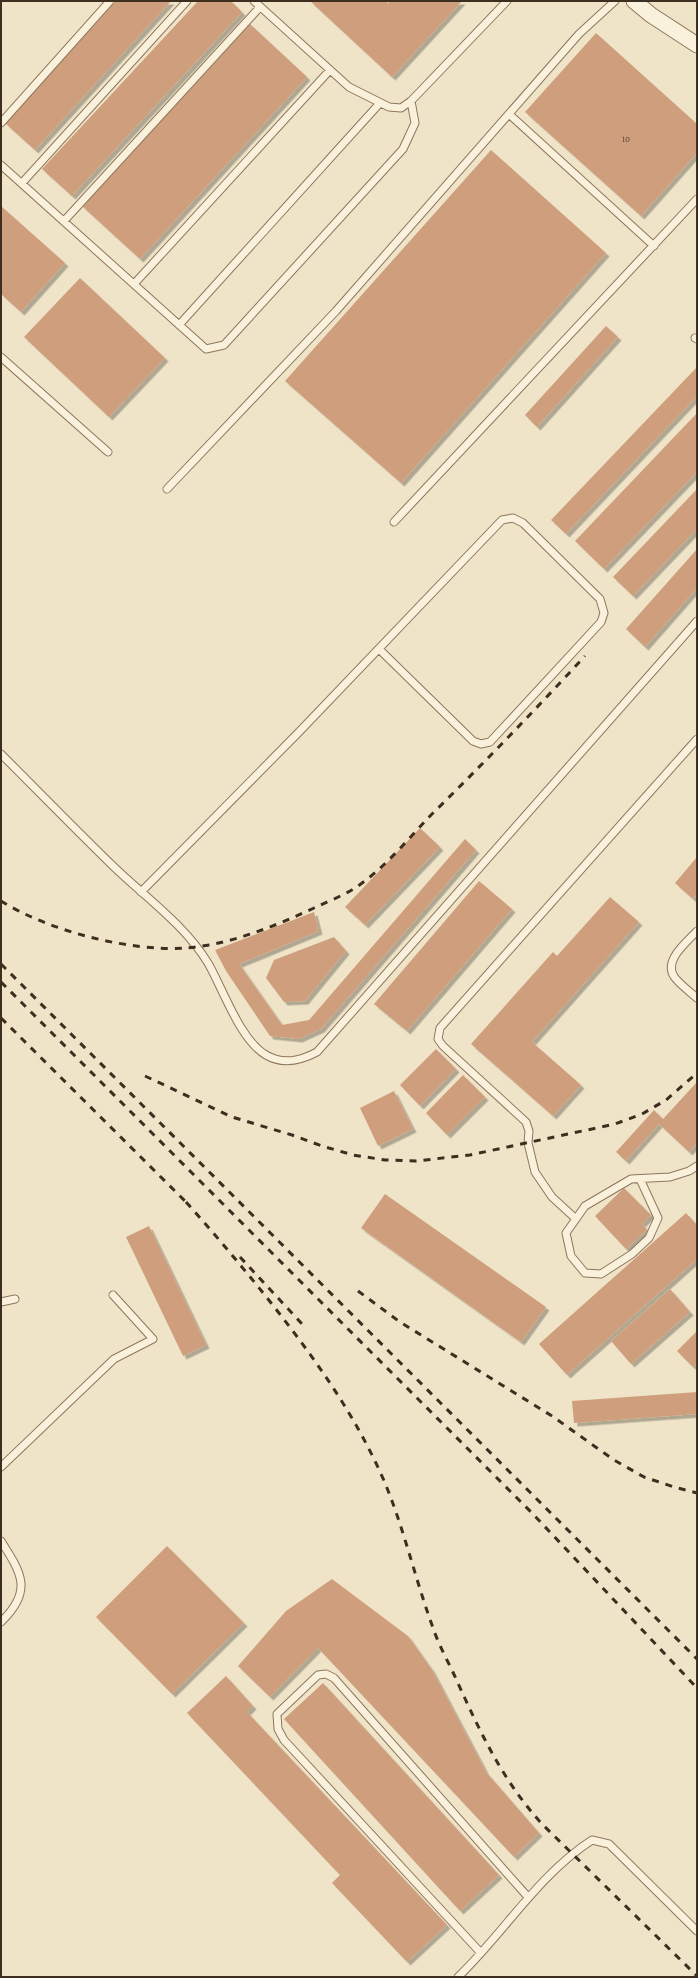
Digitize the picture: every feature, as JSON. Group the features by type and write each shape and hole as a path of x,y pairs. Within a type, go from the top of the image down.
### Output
{"street":[{"path":"634,1 651,15 697,46"}],"lane":[{"path":"1,123 110,1"},
{"path":"22,183 187,1"},
{"path":"254,1 349,87 389,108 401,108 411,101 507,1"},
{"path":"167,489 336,311 579,34 615,1"},
{"path":"64,221 260,7"},
{"path":"134,284 330,70"},
{"path":"1,165 206,349 224,345 403,149 415,123 411,101"},
{"path":"179,325 380,103"},
{"path":"509,114 654,246"},
{"path":"394,522 697,200"},
{"path":"1,357 108,452"},
{"path":"141,892 299,732 502,520 512,518 523,523 600,599 604,613 601,622 490,742 481,744 473,741 379,649"},
{"path":"1,754 141,892 184,932 207,962 247,1037 265,1055 277,1060 284,1062 303,1059 317,1052 697,621"},
{"path":"576,1219 552,1197 535,1172 528,1143 529,1131 526,1122 443,1046 438,1039 440,1028 697,739"},
{"path":"697,931 672,959 671,970 675,979 697,998"},
{"path":"640,1179 658,1218 649,1238 632,1254 601,1274 585,1273 571,1256 566,1233 585,1206 631,1179 670,1177 689,1171 697,1166"},
{"path":"1,1466 114,1359 153,1339 113,1295"},
{"path":"1,1302 15,1299"},
{"path":"1,1542 19,1569 21,1586 15,1606 1,1622"},
{"path":"480,1952 284,1740 278,1729 277,1714 318,1675 326,1674 334,1678 528,1897"},
{"path":"458,1977 528,1897 579,1848 592,1840 609,1844 697,1931"}],"building":[{"path":"116,1 171,1 35,150 5,123"},
{"path":"198,1 231,1 242,12 72,196 42,169"},
{"path":"310,1 386,1 388,3 391,1 462,1 392,77"},
{"path":"250,24 307,77 140,259 82,206"},
{"path":"596,33 697,124 697,153 641,216 525,112"},
{"path":"491,150 606,253 401,483 285,381"},
{"path":"1,206 65,263 21,312 1,294"},
{"path":"80,278 165,358 109,417 24,337"},
{"path":"606,326 618,337 537,427 525,415"},
{"path":"697,367 697,396 566,534 551,520"},
{"path":"697,413 697,472 604,569 575,541"},
{"path":"697,489 697,529 633,596 613,577"},
{"path":"697,549 697,588 645,647 626,629"},
{"path":"420,828 440,847 365,925 345,907"},
{"path":"465,839 476,850 321,1029 299,1039 270,1036 226,971 215,950 314,912 319,931 239,964 282,1025 309,1020"},
{"path":"697,857 697,894 693,899 675,883"},
{"path":"479,881 512,909 407,1031 374,1004"},
{"path":"610,897 639,922 532,1042 581,1085 553,1116 471,1044 553,952 557,956"},
{"path":"334,937 346,951 305,1001 284,1002 266,978 274,960"},
{"path":"436,1049 456,1069 420,1106 400,1085"},
{"path":"463,1075 485,1097 447,1135 426,1113"},
{"path":"697,1082 697,1143 689,1152 659,1124 626,1161 616,1152 654,1110 663,1119"},
{"path":"394,1091 413,1129 378,1146 360,1108"},
{"path":"624,1188 651,1215 642,1224 647,1230 626,1249 595,1216"},
{"path":"385,1194 546,1307 521,1342 361,1228"},
{"path":"686,1213 697,1225 697,1259 567,1375 539,1344"},
{"path":"149,1226 206,1345 183,1356 126,1237"},
{"path":"670,1289 690,1312 631,1364 611,1341"},
{"path":"697,1331 697,1365 692,1366 677,1351"},
{"path":"697,1392 697,1414 574,1423 572,1401"},
{"path":"167,1546 244,1623 172,1694 96,1617"},
{"path":"332,1579 408,1636 432,1670 486,1772 539,1833 514,1857 318,1648 270,1697 238,1666 286,1611"},
{"path":"226,1676 253,1706 247,1712 447,1925 407,1962 332,1883 340,1875 187,1713"},
{"path":"323,1683 499,1875 460,1911 284,1719"}],"railway":[{"path":"1,901 42,922 66,930 116,943 141,947 187,948 203,946 236,939 283,922 345,894 376,872 585,656"},
{"path":"1,964 697,1659"},
{"path":"1,982 532,1513 697,1688"},
{"path":"1,1018 190,1206"},
{"path":"145,1076 232,1117 292,1135 322,1146 353,1155 385,1160 416,1161 470,1155 615,1124 642,1114 666,1100 697,1073"},
{"path":"186,1202 264,1294 299,1339 331,1384 360,1432 392,1500 437,1639 475,1720 504,1774 528,1808 542,1824 697,1976"},
{"path":"240,1257 303,1325"},
{"path":"358,1291 400,1322 552,1416 614,1460 644,1477 697,1493"}]}
